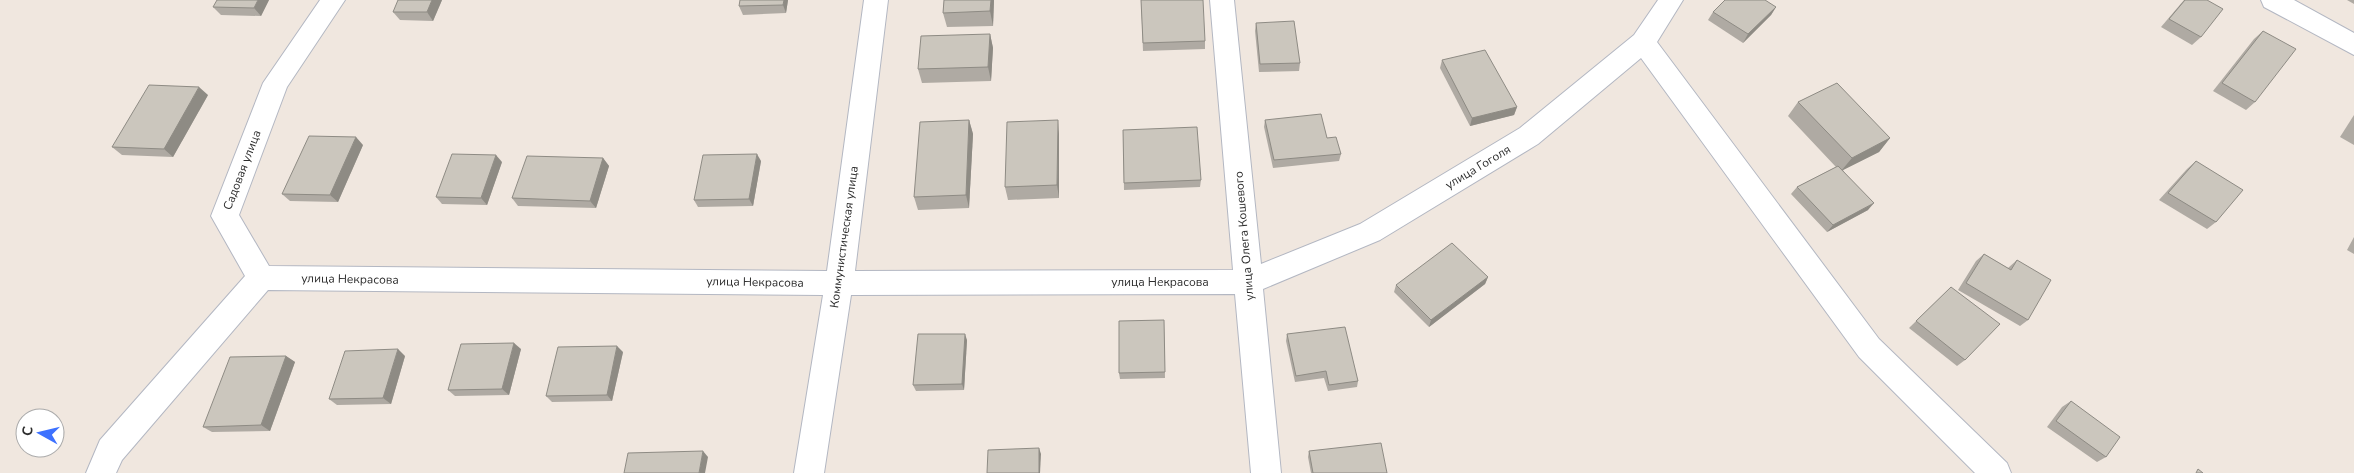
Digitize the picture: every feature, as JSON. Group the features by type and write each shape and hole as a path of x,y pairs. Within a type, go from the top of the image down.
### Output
{"street":[{"name":"Садовая улица","path":"261,278 225,216 276,83 333,0"},
{"name":"Коммунистическая улица","path":"809,473 839,283 876,0"},
{"name":"улица Олега Кошевого","path":"1222,0 1266,473"},
{"name":"улица Гоголя","path":"1248,282 1370,232 1521,142 1643,42 1671,0"},
{"path":"2273,0 2354,45"},
{"path":"1643,42 1869,348 1996,473"},
{"name":"улица Некрасова","path":"261,278 839,283 1248,282"},
{"path":"101,473 111,450 261,278"}],"building":[{"path":"217,0 258,0 254,8 213,7"},
{"path":"398,0 432,0 427,12 393,12"},
{"path":"740,0 784,0 783,5 739,6"},
{"path":"944,0 991,0 990,11 943,13"},
{"path":"1141,0 1203,0 1205,41 1143,43"},
{"path":"1725,0 1765,0 1776,7 1748,34 1713,12"},
{"path":"2185,0 2207,0 2223,9 2201,37 2169,19"},
{"path":"1294,21 1300,63 1260,64 1256,23"},
{"path":"2263,31 2296,49 2255,102 2222,83"},
{"path":"990,34 988,67 918,69 921,36"},
{"path":"1485,50 1517,107 1472,118 1442,60"},
{"path":"1837,83 1890,138 1852,158 1798,102"},
{"path":"149,85 199,87 164,149 112,147"},
{"path":"1321,114 1327,138 1336,137 1341,154 1274,160 1265,120"},
{"path":"969,120 966,195 914,197 920,122"},
{"path":"1058,120 1057,185 1005,187 1007,122"},
{"path":"1197,127 1201,180 1124,183 1123,130"},
{"path":"309,136 356,137 330,195 282,194"},
{"path":"452,154 496,155 481,198 436,197"},
{"path":"757,154 749,199 694,200 703,155"},
{"path":"527,156 603,158 590,201 512,198"},
{"path":"2196,161 2243,190 2216,222 2168,193"},
{"path":"1838,166 1874,203 1833,225 1797,187"},
{"path":"1452,243 1488,277 1431,320 1396,285"},
{"path":"1984,254 2011,270 2017,260 2051,280 2028,320 1966,283"},
{"path":"1951,287 2000,324 1965,360 1916,321"},
{"path":"1164,320 1165,372 1119,373 1119,321"},
{"path":"1345,327 1358,381 1329,385 1326,371 1296,376 1287,334"},
{"path":"918,334 965,334 962,384 913,385"},
{"path":"514,343 502,389 448,390 461,344"},
{"path":"617,346 607,395 546,396 558,347"},
{"path":"398,349 383,398 329,399 345,351"},
{"path":"286,356 261,425 203,427 230,357"},
{"path":"2071,401 2120,437 2106,457 2056,421"},
{"path":"1381,443 1387,473 1313,473 1309,451"},
{"path":"1039,448 1039,473 987,473 988,450"},
{"path":"703,451 699,473 624,473 628,453"}]}
